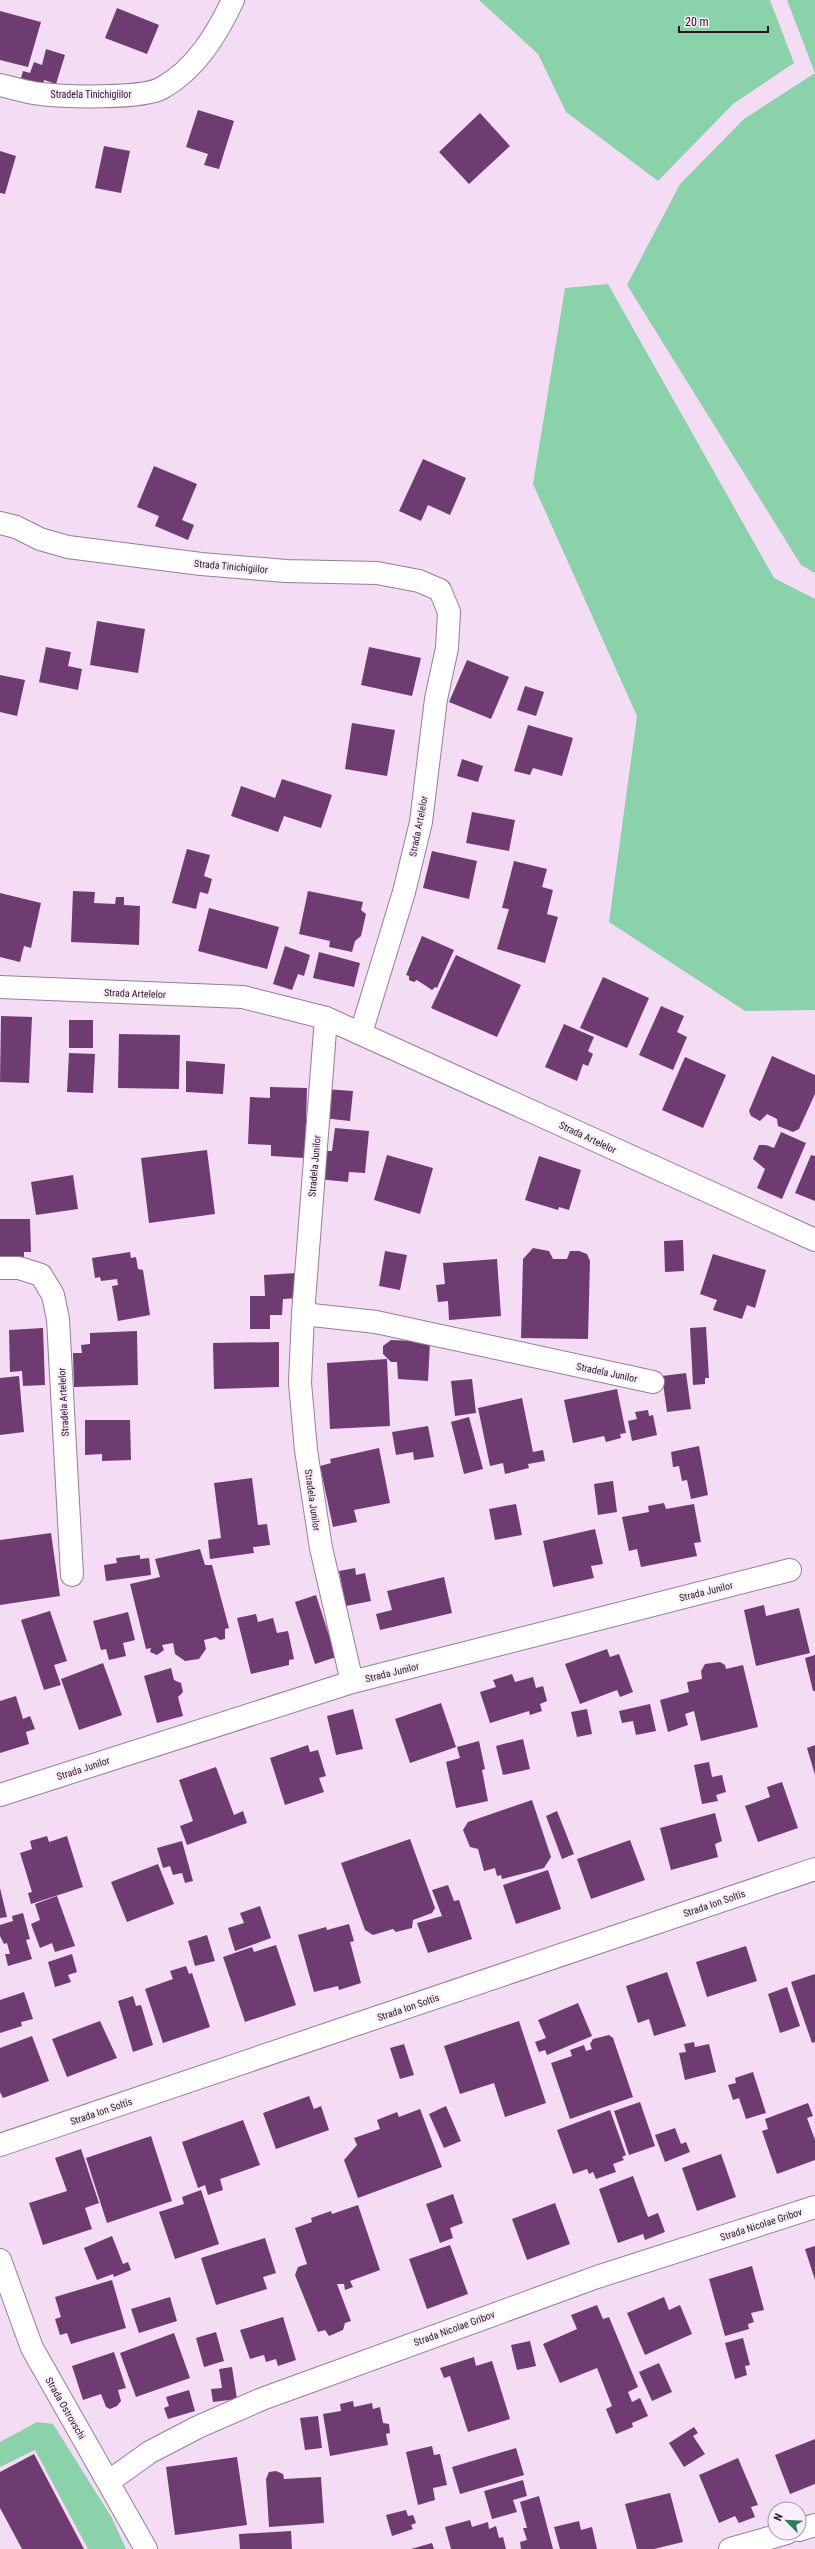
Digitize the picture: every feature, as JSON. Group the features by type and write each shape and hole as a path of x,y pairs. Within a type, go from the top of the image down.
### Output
{"street":[{"name":"Stradela Tinichigiilor","path":"0,85 41,94 134,95 161,89 185,73 217,33 234,0"},
{"name":"Strada Tinichigiilor","path":"0,523 16,527 40,539 68,547 201,564 286,571 377,573 412,580 440,590 449,612"},
{"name":"Strada Artelelor","path":"361,1033 404,892 421,822 436,699 447,648 449,612"},
{"name":"Strada Artelelor","path":"0,987 243,997 326,1018 815,1240"},
{"name":"Stradela Junilor","path":"326,1018 302,1314 300,1383 306,1450 321,1548 352,1682"},
{"name":"Stradela Artelelor","path":"0,1268 19,1268 41,1275 53,1294 58,1319 72,1575"},
{"name":"Stradela Junilor","path":"302,1314 376,1322 653,1382"},
{"name":"Strada Junilor","path":"0,1795 352,1682 790,1570"},
{"name":"Strada Ion Soltîs","path":"0,2145 815,1870"},
{"name":"Strada Nicolae Gribov","path":"108,2482 150,2452 198,2426 262,2399 597,2277 815,2207"},
{"name":"Strada Ostrovschi","path":"0,2260 32,2348 146,2549"},
{"path":"730,2549 767,2539"}],"green space":[{"path":"479,0 770,0 794,63 733,104 658,181 566,112 538,54"},
{"path":"787,0 815,0 815,73"},
{"path":"815,73 815,573 801,565 627,285 680,184 744,119"},
{"path":"608,284 774,578 815,599 815,1010 745,1011 609,922 637,716 533,484 565,288"},
{"path":"37,2422 53,2424 112,2518 126,2549 88,2549 35,2450 0,2467 0,2442"}],"building":[{"path":"117,8 159,25 147,54 105,38"},
{"path":"0,11 41,22 28,67 0,60"},
{"path":"46,49 65,55 56,84 44,80 43,84 21,78 23,71 30,73 34,62 42,65"},
{"path":"198,110 234,121 219,169 204,165 208,154 186,147"},
{"path":"480,113 510,146 469,184 439,152"},
{"path":"104,146 130,151 121,193 95,188"},
{"path":"0,151 16,156 5,194 0,193"},
{"path":"423,459 466,478 450,515 428,505 421,521 399,511"},
{"path":"154,466 197,484 182,520 194,525 188,540 155,526 159,516 137,507"},
{"path":"97,621 145,629 138,673 90,665"},
{"path":"46,647 71,652 68,666 82,669 78,690 39,682"},
{"path":"369,647 421,658 412,696 361,685"},
{"path":"467,660 509,677 491,719 449,702"},
{"path":"0,675 25,680 17,716 0,712"},
{"path":"525,686 544,692 536,716 517,710"},
{"path":"352,723 395,730 387,776 345,769"},
{"path":"528,725 573,738 562,776 533,768 530,775 514,771"},
{"path":"462,759 483,766 478,782 457,776"},
{"path":"282,779 332,795 321,828 284,816 278,832 231,816 241,786 275,798"},
{"path":"472,812 515,820 509,851 466,843"},
{"path":"187,849 210,855 204,876 212,879 208,894 200,892 196,909 172,903"},
{"path":"432,851 477,861 469,899 423,888"},
{"path":"514,861 547,869 542,887 553,890 547,914 558,917 545,963 497,949 509,909 502,908"},
{"path":"73,891 95,892 94,903 115,904 116,897 124,897 124,905 140,906 139,945 71,942"},
{"path":"308,891 363,902 361,910 366,914 361,936 355,941 352,952 329,947 330,941 299,934"},
{"path":"0,893 41,903 31,948 24,946 20,962 0,957"},
{"path":"209,908 279,927 267,969 198,951"},
{"path":"422,936 454,950 437,988 435,987 432,990 417,980 414,982 409,980 409,976 406,975"},
{"path":"285,946 310,955 304,976 298,974 292,990 273,984"},
{"path":"319,952 360,963 354,987 313,978"},
{"path":"456,955 521,985 497,1037 431,1008"},
{"path":"603,977 649,998 627,1048 580,1028"},
{"path":"661,1006 684,1016 677,1032 687,1037 673,1070 639,1055"},
{"path":"1,1016 32,1017 29,1083 0,1082"},
{"path":"69,1020 93,1020 93,1048 69,1048"},
{"path":"564,1024 594,1037 588,1051 593,1054 588,1066 583,1064 577,1081 545,1067"},
{"path":"119,1034 180,1035 179,1089 118,1088"},
{"path":"69,1053 95,1054 93,1093 67,1092"},
{"path":"772,1056 815,1075 815,1094 799,1129 793,1132 778,1126 777,1119 767,1114 760,1121 751,1116 749,1111"},
{"path":"685,1057 726,1075 703,1128 662,1110"},
{"path":"186,1061 225,1064 223,1094 186,1092"},
{"path":"270,1087 307,1088 305,1158 271,1156 271,1145 248,1144 250,1097 270,1098"},
{"path":"325,1089 353,1091 350,1121 323,1118"},
{"path":"335,1128 369,1131 365,1173 349,1172 348,1182 318,1179 321,1151 332,1151"},
{"path":"781,1132 806,1143 782,1199 757,1188 765,1169 753,1159 759,1145 766,1145 774,1148"},
{"path":"207,1150 215,1214 149,1223 141,1158"},
{"path":"387,1155 433,1168 420,1214 374,1200"},
{"path":"811,1155 815,1156 815,1201 795,1193"},
{"path":"539,1156 581,1170 569,1210 559,1207 558,1210 525,1200"},
{"path":"73,1175 78,1209 36,1215 31,1182"},
{"path":"0,1219 30,1219 31,1252 24,1252 24,1261 0,1261"},
{"path":"683,1240 684,1271 665,1272 664,1241"},
{"path":"533,1248 549,1251 553,1259 567,1259 570,1251 579,1251 587,1254 590,1261 588,1339 521,1338 523,1259"},
{"path":"385,1251 407,1255 400,1290 379,1286"},
{"path":"130,1252 131,1258 136,1257 138,1269 143,1270 150,1315 118,1321 112,1286 118,1285 117,1279 101,1281 100,1277 95,1278 92,1258"},
{"path":"713,1254 766,1270 755,1308 747,1305 742,1319 713,1310 717,1300 700,1294"},
{"path":"497,1259 501,1316 449,1320 448,1301 438,1302 436,1285 445,1284 443,1263"},
{"path":"296,1273 298,1298 283,1299 282,1315 270,1315 270,1329 250,1329 250,1296 265,1296 264,1275"},
{"path":"706,1327 709,1378 705,1378 705,1384 693,1385 690,1328"},
{"path":"43,1328 45,1385 23,1386 22,1371 10,1372 9,1330"},
{"path":"137,1331 138,1385 74,1387 73,1353 82,1353 81,1345 90,1344 90,1333"},
{"path":"391,1340 430,1342 428,1381 398,1379 397,1362 391,1362 383,1354 383,1346"},
{"path":"279,1342 279,1387 214,1389 213,1343"},
{"path":"387,1359 390,1426 330,1429 327,1363"},
{"path":"686,1373 691,1409 667,1412 662,1376"},
{"path":"19,1376 24,1432 0,1435 0,1378"},
{"path":"472,1379 476,1413 455,1416 451,1381"},
{"path":"617,1389 626,1433 620,1434 621,1438 606,1442 604,1436 573,1443 564,1400"},
{"path":"522,1398 533,1452 543,1450 545,1461 528,1464 529,1468 505,1474 503,1463 490,1466 478,1408"},
{"path":"648,1410 649,1416 653,1415 657,1435 632,1441 628,1421 637,1419 635,1412"},
{"path":"469,1417 483,1469 464,1474 451,1422"},
{"path":"85,1420 130,1420 131,1460 102,1461 102,1454 85,1455"},
{"path":"428,1426 434,1457 414,1460 413,1452 396,1455 392,1432"},
{"path":"699,1446 708,1495 691,1499 687,1480 682,1481 679,1466 673,1467 671,1452"},
{"path":"379,1448 390,1503 354,1510 357,1522 333,1527 320,1466 331,1463 330,1459"},
{"path":"252,1478 258,1525 267,1524 270,1545 253,1547 254,1553 210,1559 208,1540 221,1538 214,1483"},
{"path":"613,1481 617,1512 598,1515 594,1484"},
{"path":"664,1503 666,1509 694,1504 701,1542 694,1543 697,1556 641,1567 637,1549 629,1551 622,1517 649,1512 648,1506"},
{"path":"516,1504 522,1535 495,1540 489,1509"},
{"path":"595,1529 603,1564 591,1566 594,1578 553,1587 543,1541"},
{"path":"51,1533 60,1596 0,1605 0,1540"},
{"path":"200,1549 205,1565 212,1565 229,1628 225,1629 225,1639 220,1640 216,1637 204,1640 206,1649 199,1659 185,1661 175,1654 173,1643 162,1645 164,1650 157,1655 150,1652 151,1648 146,1649 130,1584 160,1577 155,1559"},
{"path":"140,1555 140,1559 149,1558 151,1575 106,1581 104,1565 117,1563 116,1558"},
{"path":"355,1568 356,1575 365,1573 371,1601 346,1606 339,1571"},
{"path":"444,1577 452,1613 380,1630 376,1614 392,1610 387,1591"},
{"path":"316,1595 336,1657 315,1664 295,1602"},
{"path":"764,1605 766,1616 799,1608 810,1653 756,1666 744,1610"},
{"path":"50,1611 67,1661 54,1665 61,1685 44,1690 21,1620"},
{"path":"128,1612 135,1640 123,1643 126,1656 109,1660 106,1649 101,1650 93,1621"},
{"path":"256,1614 258,1622 273,1618 277,1633 288,1631 294,1659 289,1660 289,1665 251,1674 237,1618"},
{"path":"607,1649 610,1657 619,1654 633,1692 620,1697 617,1690 580,1704 565,1664"},
{"path":"815,1655 815,1691 813,1691 805,1658"},
{"path":"720,1662 725,1665 726,1669 743,1665 758,1727 701,1741 694,1711 685,1714 688,1725 668,1732 660,1700 689,1692 687,1682 702,1679 701,1671 705,1664"},
{"path":"103,1663 122,1715 79,1730 61,1679"},
{"path":"171,1668 174,1680 181,1683 183,1692 178,1697 183,1716 157,1723 144,1676"},
{"path":"512,1674 515,1682 533,1677 536,1688 543,1686 547,1701 540,1704 542,1711 530,1715 529,1711 490,1723 480,1692 496,1687 493,1680"},
{"path":"16,1696 23,1719 30,1716 35,1729 26,1732 29,1744 0,1753 0,1701"},
{"path":"441,1703 456,1747 410,1763 395,1719"},
{"path":"650,1704 656,1731 636,1735 633,1721 622,1723 619,1711"},
{"path":"353,1709 363,1749 336,1755 327,1716"},
{"path":"587,1709 592,1734 577,1737 571,1712"},
{"path":"523,1739 530,1769 503,1775 496,1746"},
{"path":"479,1741 485,1769 482,1770 488,1801 456,1808 446,1762 460,1758 457,1747"},
{"path":"308,1745 310,1752 318,1750 326,1776 319,1778 324,1792 285,1805 270,1758"},
{"path":"815,1745 815,1775 807,1748"},
{"path":"709,1762 712,1777 722,1775 726,1792 716,1795 718,1801 702,1804 694,1765"},
{"path":"216,1767 234,1815 243,1811 247,1823 187,1845 180,1826 193,1821 179,1780"},
{"path":"782,1782 798,1828 758,1842 745,1806 770,1797 767,1787"},
{"path":"532,1800 551,1857 544,1868 502,1879 501,1875 497,1876 495,1868 484,1871 478,1849 470,1847 463,1830 468,1822"},
{"path":"557,1811 574,1854 562,1859 546,1816"},
{"path":"715,1813 722,1841 715,1844 718,1857 671,1870 660,1828"},
{"path":"47,1836 49,1842 67,1836 83,1887 31,1904 28,1893 32,1892 20,1853 32,1849 30,1841"},
{"path":"410,1839 435,1908 432,1913 413,1920 412,1928 396,1932 393,1929 373,1935 365,1930 341,1863"},
{"path":"630,1840 645,1880 591,1899 577,1859"},
{"path":"182,1841 193,1881 185,1883 182,1873 173,1875 170,1866 163,1868 157,1848"},
{"path":"158,1864 174,1904 127,1922 111,1882"},
{"path":"548,1870 561,1909 516,1924 503,1885"},
{"path":"448,1885 454,1901 459,1900 472,1939 428,1953 417,1923 442,1916 432,1890"},
{"path":"0,1888 7,1917 0,1918"},
{"path":"57,1896 75,1946 55,1952 52,1943 40,1948 31,1924 40,1920 35,1904"},
{"path":"260,1906 271,1938 235,1951 228,1928 244,1923 240,1913"},
{"path":"23,1913 30,1939 26,1940 32,1959 8,1966 5,1954 10,1954 7,1943 4,1944 0,1936 0,1925 13,1921 12,1916"},
{"path":"349,1924 354,1941 350,1942 361,1983 339,1990 338,1986 314,1992 298,1935 326,1927 327,1930"},
{"path":"207,1935 215,1961 195,1966 188,1941"},
{"path":"276,1945 296,2005 245,2022 223,1957 252,1947 254,1952"},
{"path":"746,1946 757,1981 707,1997 696,1962"},
{"path":"72,1954 77,1972 68,1975 71,1982 55,1987 48,1962"},
{"path":"186,1966 189,1974 192,1973 210,2027 163,2043 145,1989 173,1979 170,1971"},
{"path":"667,1972 686,2026 654,2036 649,2019 638,2023 626,1986"},
{"path":"815,1974 815,2042 812,2043 791,1982"},
{"path":"787,1987 800,2026 780,2033 768,1994"},
{"path":"24,1992 33,2019 21,2022 22,2026 0,2033 0,2000"},
{"path":"133,1996 136,2006 141,2005 153,2045 133,2052 118,2001"},
{"path":"578,2003 592,2036 547,2055 545,2050 539,2052 535,2042 546,2038 538,2020"},
{"path":"100,2021 117,2058 67,2077 52,2039"},
{"path":"519,2021 546,2103 505,2117 494,2083 460,2094 444,2046"},
{"path":"609,2035 613,2038 633,2097 570,2119 551,2063 572,2056 570,2050 584,2045 586,2051 592,2049 590,2044 593,2039"},
{"path":"32,2036 49,2081 3,2098 0,2092 0,2048"},
{"path":"694,2042 695,2047 709,2044 716,2072 685,2080 679,2053 686,2052 684,2044"},
{"path":"404,2044 414,2075 400,2079 390,2048"},
{"path":"753,2072 766,2113 746,2119 739,2098 733,2100 728,2085 736,2083 735,2078"},
{"path":"309,2096 314,2109 321,2106 329,2130 276,2149 263,2113"},
{"path":"640,2102 655,2146 629,2155 614,2111"},
{"path":"808,2103 813,2116 807,2118 815,2140 815,2160 777,2174 762,2131 768,2129 765,2119"},
{"path":"446,2106 461,2141 444,2148 429,2114"},
{"path":"420,2109 442,2167 358,2198 344,2160 357,2145 354,2138 380,2129 377,2120 397,2112 399,2117"},
{"path":"610,2110 626,2155 622,2157 624,2160 613,2164 616,2172 596,2179 593,2172 589,2174 587,2169 573,2174 557,2130"},
{"path":"243,2120 260,2165 220,2179 223,2190 208,2195 205,2185 198,2188 182,2142"},
{"path":"675,2128 681,2144 686,2142 690,2152 665,2162 655,2135"},
{"path":"151,2136 172,2201 107,2223 86,2158"},
{"path":"81,2149 99,2203 85,2208 92,2229 43,2245 29,2203 67,2191 55,2158"},
{"path":"721,2154 736,2197 697,2211 682,2168"},
{"path":"633,2176 648,2217 658,2213 665,2232 645,2240 643,2234 618,2243 599,2189"},
{"path":"201,2190 219,2244 175,2259 159,2212 184,2204 182,2197"},
{"path":"453,2194 463,2223 450,2228 453,2238 440,2243 426,2204"},
{"path":"555,2203 570,2244 527,2260 512,2219"},
{"path":"358,2205 380,2270 350,2281 353,2287 345,2290 344,2284 337,2284 351,2321 345,2323 343,2330 329,2336 325,2330 318,2332 295,2275 298,2267 307,2264 295,2228 312,2222 311,2218 331,2211 332,2214"},
{"path":"112,2236 123,2264 128,2262 131,2270 114,2277 113,2274 97,2280 84,2248"},
{"path":"265,2238 276,2273 263,2277 267,2289 216,2305 201,2258"},
{"path":"450,2245 468,2294 427,2309 409,2259"},
{"path":"815,2246 815,2280 805,2249"},
{"path":"752,2266 764,2310 751,2313 754,2322 748,2324 749,2329 725,2336 709,2279"},
{"path":"112,2280 126,2328 71,2344 67,2333 60,2335 55,2319 61,2317 55,2297"},
{"path":"170,2297 177,2321 139,2333 131,2309"},
{"path":"664,2297 669,2310 680,2305 692,2334 645,2355 627,2313"},
{"path":"597,2305 603,2319 609,2317 638,2387 628,2392 632,2402 640,2398 648,2416 632,2423 633,2427 616,2434 606,2409 612,2406 597,2368 560,2383 543,2344 577,2329 571,2315"},
{"path":"283,2317 296,2360 278,2366 276,2359 266,2362 264,2355 250,2359 240,2330"},
{"path":"216,2332 224,2361 204,2367 196,2338"},
{"path":"174,2333 190,2378 136,2397 120,2353"},
{"path":"743,2338 750,2365 745,2366 747,2375 735,2379 725,2343"},
{"path":"530,2341 536,2366 517,2370 511,2345"},
{"path":"114,2352 126,2388 118,2390 121,2401 117,2406 110,2409 106,2407 101,2394 83,2400 72,2366"},
{"path":"474,2357 476,2366 492,2361 510,2419 468,2432 450,2376 444,2378 440,2368"},
{"path":"659,2363 672,2392 652,2401 639,2372"},
{"path":"232,2367 237,2399 213,2402 211,2389 222,2388 219,2369"},
{"path":"189,2390 195,2411 168,2419 164,2408 169,2406 166,2397"},
{"path":"353,2401 354,2407 372,2403 373,2409 380,2407 383,2423 389,2424 390,2433 386,2434 388,2445 330,2456 323,2414 341,2411 340,2404"},
{"path":"318,2416 322,2448 305,2450 300,2418"},
{"path":"694,2427 698,2433 693,2436 705,2454 684,2467 669,2443"},
{"path":"815,2439 815,2484 790,2494 775,2455"},
{"path":"432,2446 434,2455 440,2454 447,2485 433,2488 435,2500 418,2505 406,2452"},
{"path":"516,2448 524,2475 460,2494 452,2467"},
{"path":"34,2454 84,2549 22,2549 0,2508 0,2472"},
{"path":"237,2457 247,2525 175,2535 166,2467"},
{"path":"738,2458 758,2505 751,2507 755,2517 739,2523 735,2516 719,2523 699,2475"},
{"path":"276,2471 283,2474 284,2479 321,2477 324,2523 269,2527 266,2479 269,2472"},
{"path":"523,2480 527,2496 513,2500 517,2512 492,2519 484,2491"},
{"path":"670,2493 683,2542 654,2549 637,2549 625,2504"},
{"path":"539,2496 553,2549 521,2549 520,2542 527,2540 523,2528 527,2528 520,2502"},
{"path":"406,2510 408,2516 413,2515 416,2523 411,2525 413,2529 392,2536 386,2515"},
{"path":"470,2520 472,2527 488,2522 489,2529 496,2526 499,2538 503,2537 506,2549 451,2549 445,2527"},
{"path":"579,2521 581,2530 592,2527 597,2549 560,2549 554,2527"},
{"path":"291,2531 292,2549 240,2549 239,2534"},
{"path":"432,2543 434,2549 411,2549"}]}
